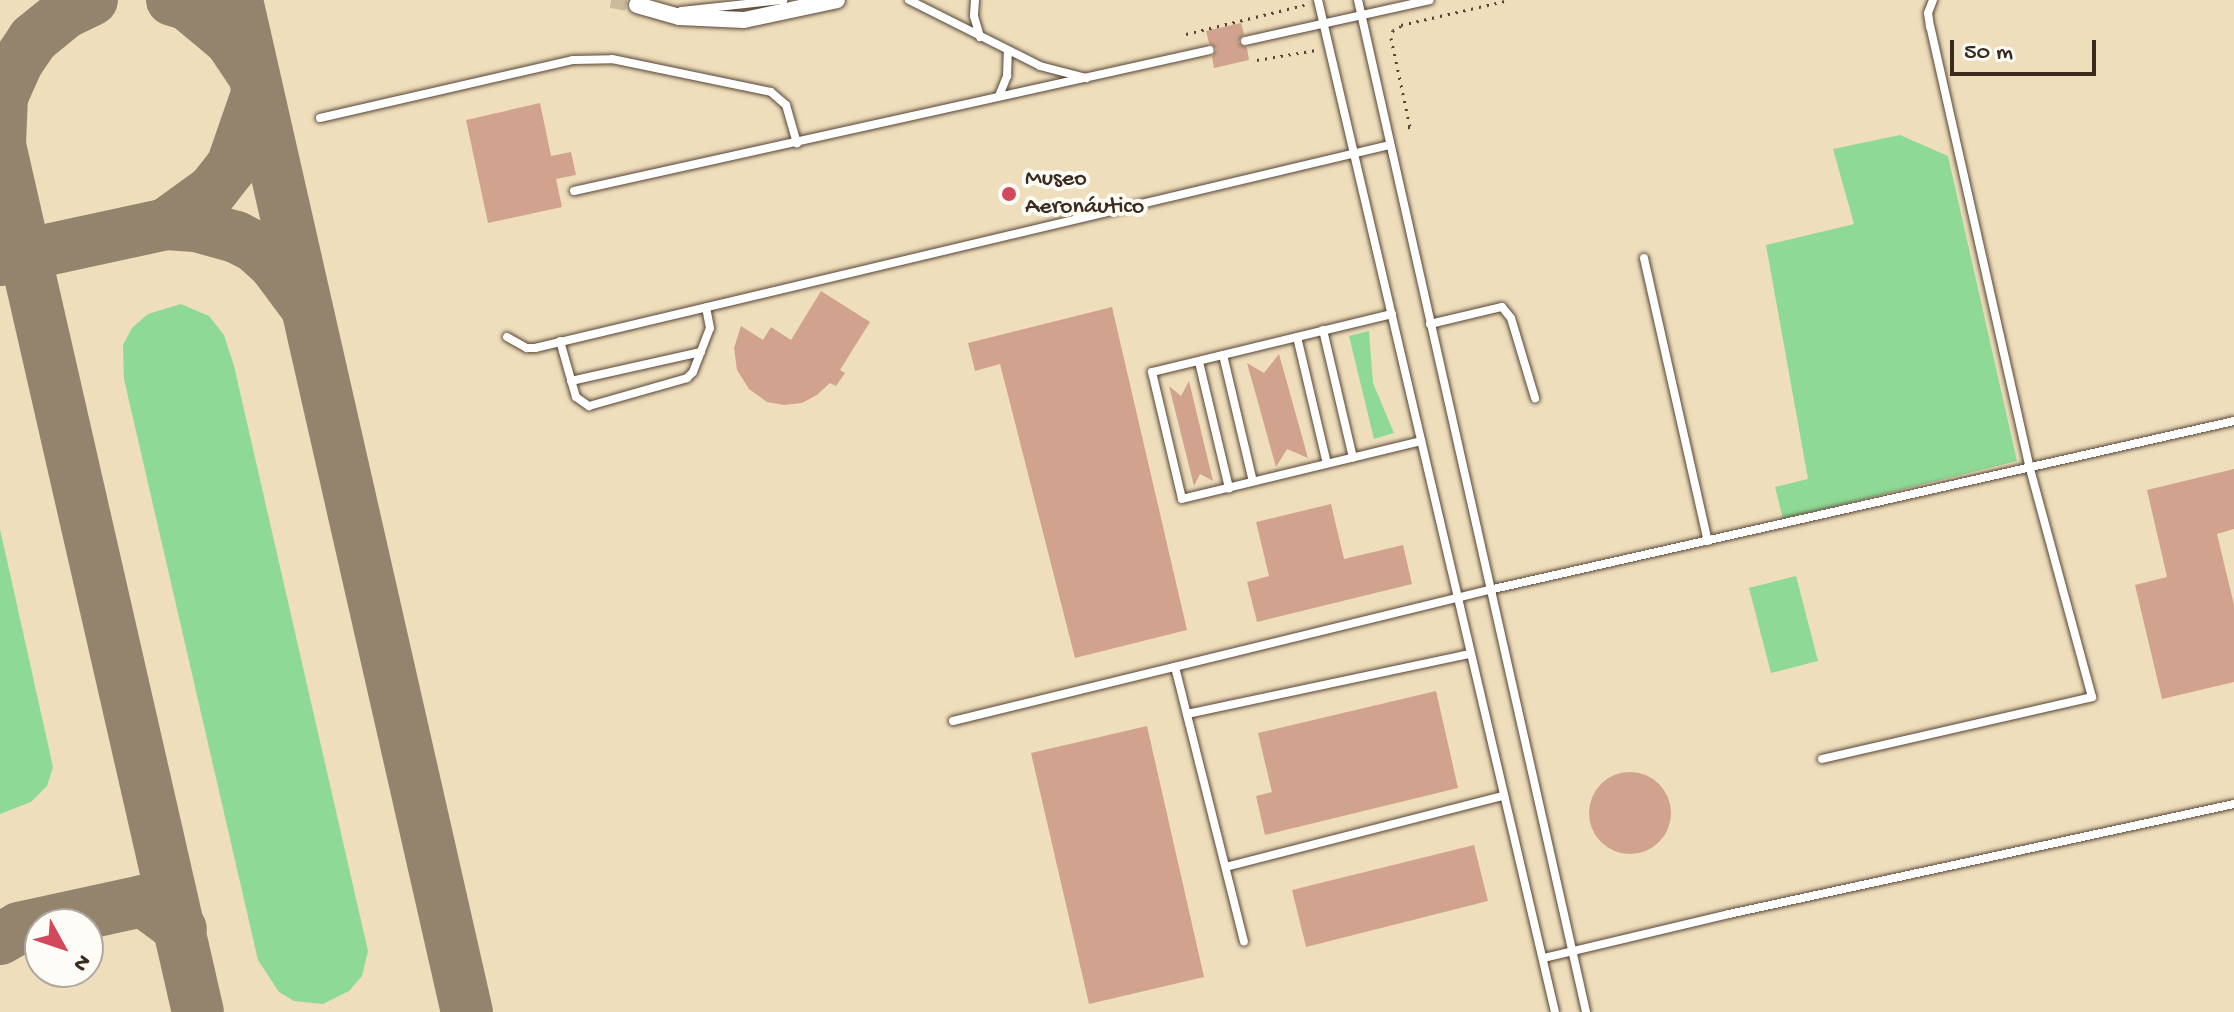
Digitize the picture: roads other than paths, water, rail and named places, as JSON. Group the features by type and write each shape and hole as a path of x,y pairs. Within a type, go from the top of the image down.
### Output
{"street":[{"path":"637,5 660,13 711,21 744,20 837,0"}],"lane":[{"path":"660,13 783,0"},
{"path":"909,0 1008,52 1051,70 1090,78"},
{"path":"975,0 974,16 980,37"},
{"path":"1358,0 1586,1012"},
{"path":"1245,41 1430,0"},
{"path":"1822,759 2092,697 2030,469 1930,27 1928,13 1933,0"},
{"path":"1318,1 1555,1012"},
{"path":"574,191 1210,50"},
{"path":"999,96 1007,76 1008,52"},
{"path":"320,118 573,60 612,59 771,92 786,105 797,143"},
{"path":"507,337 527,348 560,341 1390,145"},
{"path":"1644,258 1708,541"},
{"path":"560,341 576,397 589,406 680,383 693,372 710,328 706,307"},
{"path":"1430,324 1502,307 1511,318 1535,398"},
{"path":"1392,314 1152,372 1182,499 1421,441"},
{"path":"1323,330 1353,458"},
{"path":"1297,337 1327,464"},
{"path":"571,381 701,352"},
{"path":"1223,355 1253,482"},
{"path":"1199,362 1229,488"},
{"path":"953,721 1489,590 2234,421"},
{"path":"1187,714 1469,654"},
{"path":"1175,667 1244,941"},
{"path":"1226,867 1502,796"},
{"path":"1544,958 2234,804"}],"tunnel":[{"path":"611,0 637,5"}],"place":[{"name":"Museo Aeronáutico","path":"1009,194"}]}
